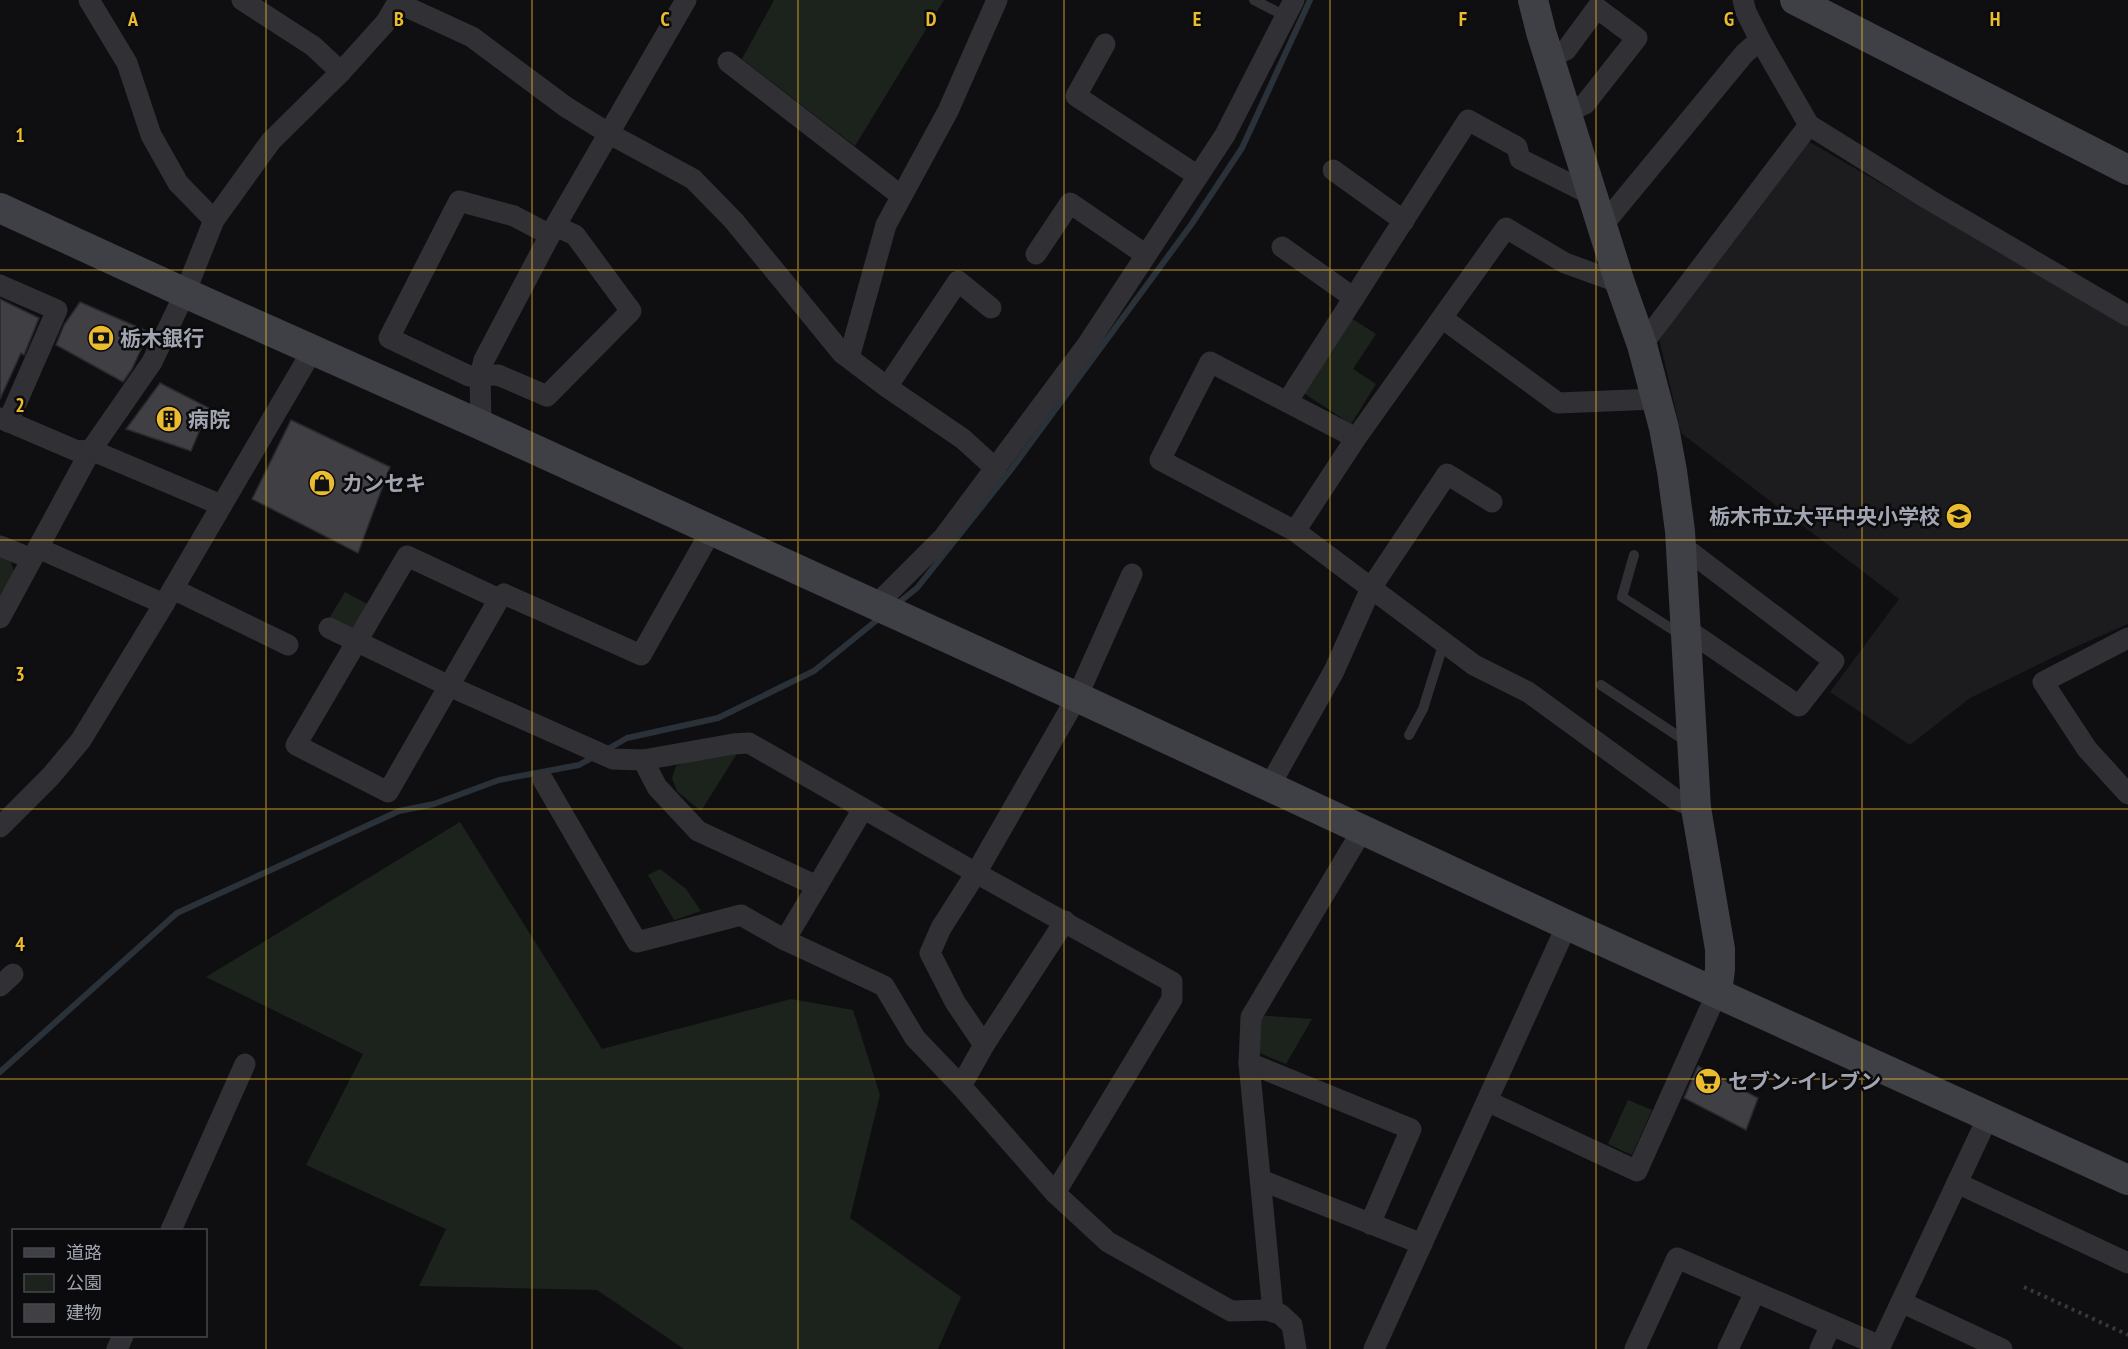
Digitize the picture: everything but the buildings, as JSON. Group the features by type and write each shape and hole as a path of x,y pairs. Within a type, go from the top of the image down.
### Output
{"street":[{"path":"89,0 127,63 151,135 178,183 214,220"},
{"path":"242,0 312,46 341,72"},
{"path":"481,425 480,376 484,360 552,231 686,0"},
{"path":"849,358 886,225 900,195 948,111 997,0"},
{"path":"1487,1101 1637,1171 1717,993 1720,969 1720,949 1696,808 1681,545 1672,471 1642,345 1620,284 1533,0"},
{"path":"1743,0 1746,12 1760,40 1809,125 1928,199 2128,316"},
{"path":"1795,0 1833,8 2128,170"},
{"path":"0,618 91,450 153,362 185,293 214,220 271,141 341,72 386,22 398,1 472,38 566,107 608,133 693,179 734,221 842,353 963,439 996,469"},
{"path":"1549,58 1566,50 1597,8 1637,38 1585,104 1566,113"},
{"path":"876,605 943,538 1087,345 1225,135 1291,9"},
{"path":"1602,226 1743,54 1760,40"},
{"path":"1105,44 1076,96 1198,176"},
{"path":"728,62 900,195"},
{"path":"1287,402 1468,120 1517,147 1520,159 1592,195"},
{"path":"1642,345 1809,125"},
{"path":"1333,170 1404,221"},
{"path":"459,201 514,216 552,231 575,235 631,311 547,396 498,375 480,376 469,376 389,338 459,201"},
{"path":"1036,254 1070,203 1146,255"},
{"path":"0,208 876,605 1270,785 1568,925 2128,1180"},
{"path":"1295,531 1356,438 1506,228 1565,263 1620,284"},
{"path":"1282,247 1354,298"},
{"path":"887,387 958,281 992,308"},
{"path":"0,285 57,310 4,420 77,451 91,450 221,506"},
{"path":"1442,318 1558,403 1656,399"},
{"path":"0,827 51,776 81,740 169,597 312,351"},
{"path":"1356,438 1210,362 1160,460 1295,531 1474,665 1528,692 1675,799 1696,808"},
{"path":"1270,785 1334,670 1371,588 1447,474 1492,502"},
{"path":"499,599 407,556 296,745 388,792 504,594 641,655 711,531"},
{"path":"1681,545 1834,661 1799,706 1686,634"},
{"path":"0,546 35,554 169,597 288,645"},
{"path":"984,1045 955,1002 930,953 942,928 1077,697 1132,574"},
{"path":"329,628 449,686 613,759 643,760 749,743 862,809 1172,982 1172,999 1055,1192"},
{"path":"2128,638 2043,682 2087,748 2128,794"},
{"path":"643,760 657,787 698,831 817,886"},
{"path":"543,780 637,942 741,915 785,940 884,986 915,1038 1055,1192 1108,1242 1231,1311 1267,1310 1280,1314 1292,1325 1296,1349"},
{"path":"785,940 862,809"},
{"path":"1273,1312 1249,1064 1251,1017 1363,829"},
{"path":"961,1086 984,1045 1065,921"},
{"path":"1374,1349 1568,925"},
{"path":"171,1229 245,1064"},
{"path":"1249,1064 1411,1129 1370,1224"},
{"path":"1635,1349 1677,1258 1879,1348 1988,1117"},
{"path":"1261,1180 1422,1244"},
{"path":"1957,1183 2128,1263"},
{"path":"1728,1349 1755,1292"},
{"path":"1901,1302 2002,1349"},
{"path":"1820,1349 1831,1325"}],"lane":[{"path":"1254,0 1291,9"},
{"path":"1634,555 1622,597 1686,634"},
{"path":"1409,735 1423,709 1444,642"},
{"path":"1601,685 1692,746"}],"path":[{"path":"2024,1287 2128,1335"}],"shaded area":[{"name":"栃木市立大平中央小学校","path":"1808,141 2128,327 2128,624 2066,651 1970,698 1910,745 1830,692 1899,599 1681,433 1658,334"}],"green space":[{"path":"774,0 944,0 855,146 742,59"},
{"path":"1351,318 1376,334 1353,369 1376,384 1351,424 1302,392"},
{"path":"0,555 10,559 16,578 0,605"},
{"path":"345,592 371,606 353,635 327,622"},
{"path":"738,752 701,811 677,791 672,778 676,766 688,761"},
{"path":"460,822 602,1049 791,999 853,1010 880,1095 850,1218 961,1297 938,1349 684,1349 597,1290 419,1286 446,1229 306,1165 363,1054 206,977"},
{"path":"660,869 686,889 701,911 674,920 648,875"},
{"path":"1256,1015 1312,1019 1286,1064 1255,1051"},
{"path":"1628,1100 1652,1110 1632,1155 1608,1144"}],"waterway":[{"path":"897,604 917,588 1010,471 1191,225 1242,148 1310,0"},
{"path":"606,750 627,738 718,718 814,671 882,616"},
{"path":"0,1072 177,913 399,811 434,804 499,780 579,765 595,756"}],"place":[{"name":"栃木銀行","path":"101,338"},
{"name":"病院","path":"169,419"},
{"name":"カンセキ","path":"322,483"},
{"name":"栃木市立大平中央小学校","path":"1959,516"},
{"name":"セブン-イレブン","path":"1708,1081"}]}
